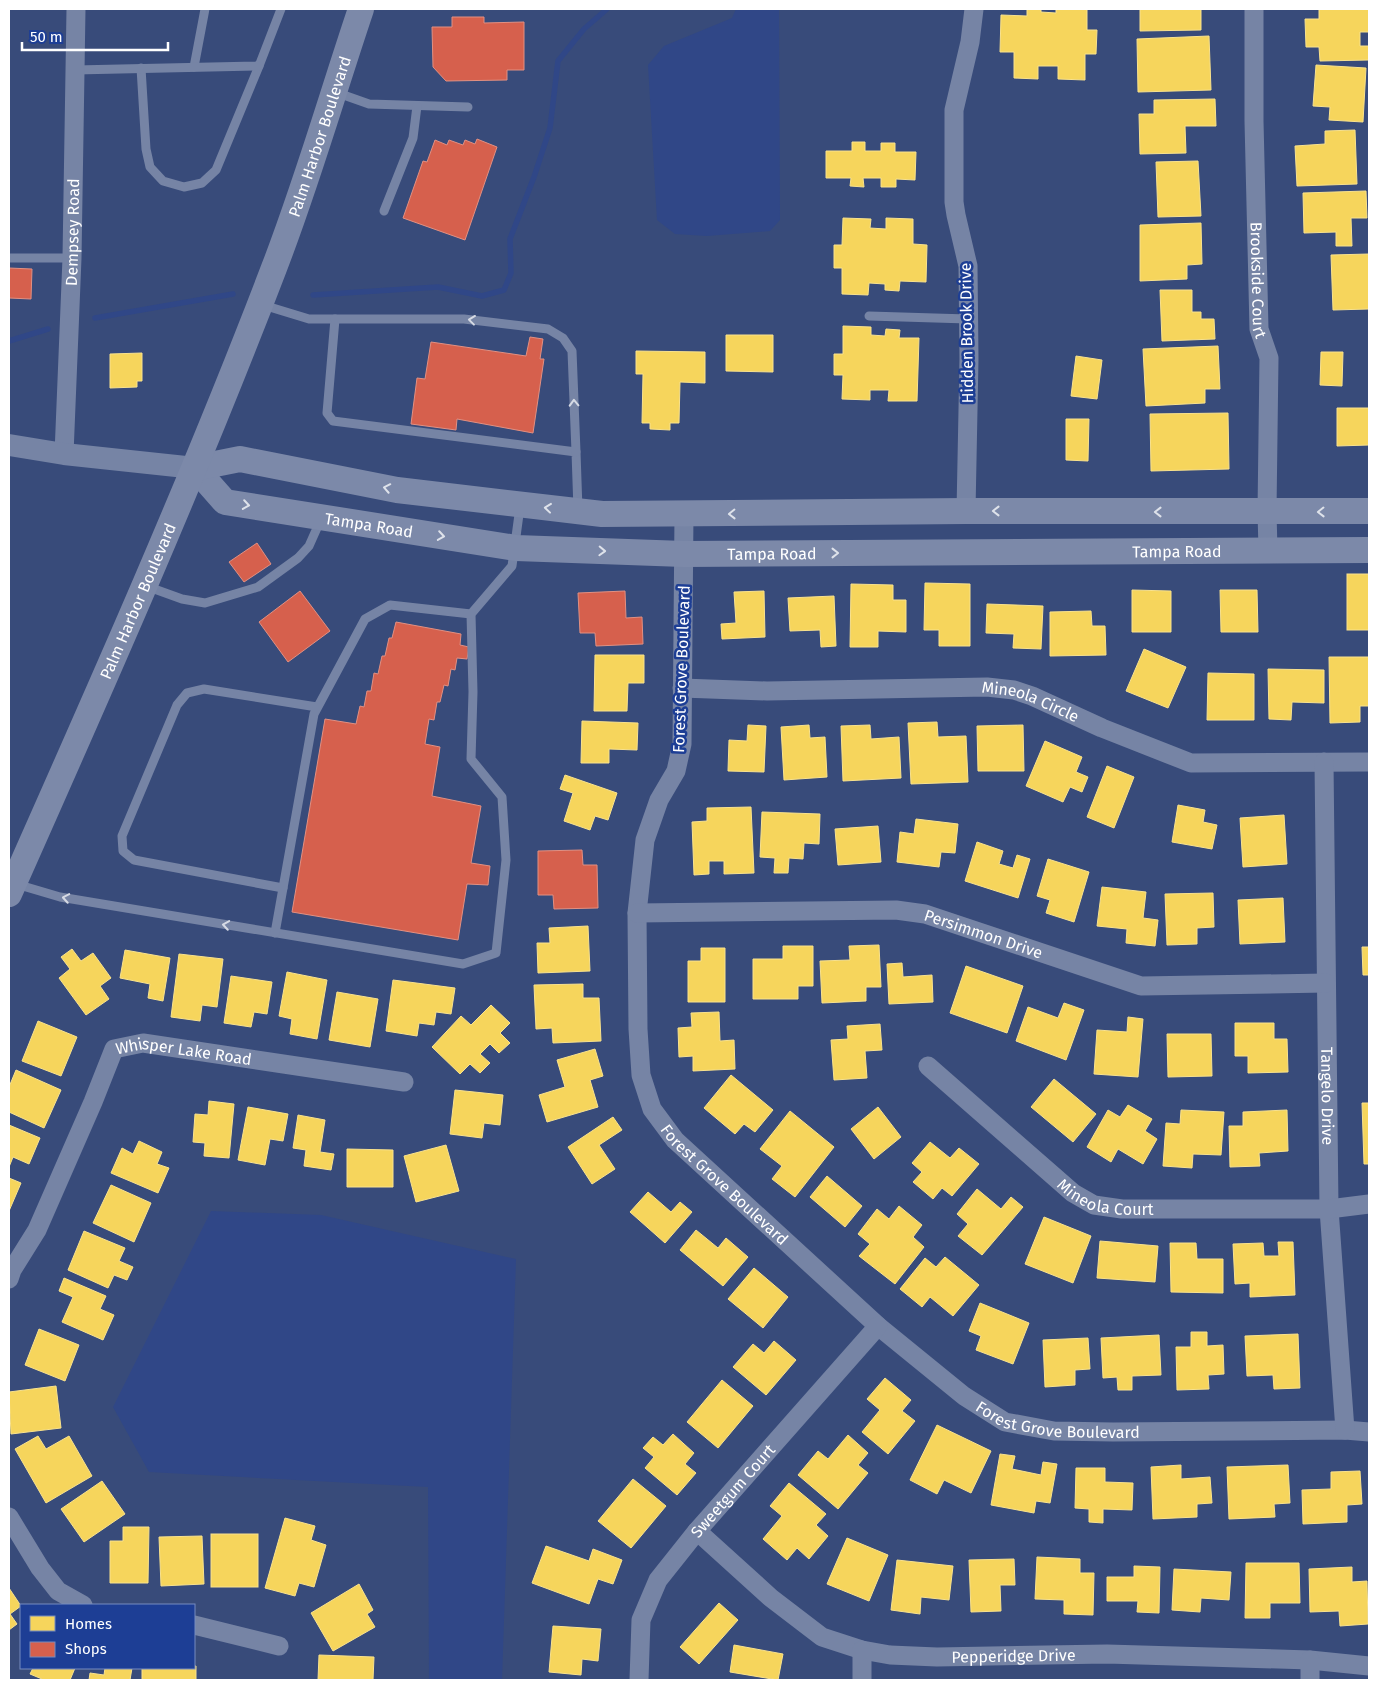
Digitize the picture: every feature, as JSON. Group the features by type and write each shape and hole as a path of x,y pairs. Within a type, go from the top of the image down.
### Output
{"main road":[{"name":"Palm Harbor Boulevard","path":"11,889 195,468 276,265 360,9"},
{"path":"195,468 240,458 397,490 602,514 966,511 1369,511"},
{"name":"Tampa Road","path":"195,468 225,502 516,548 684,554 1369,550"}],"street":[{"name":"Dempsey Road","path":"64,454 72,258 76,9"},
{"name":"Hidden Brook Drive","path":"966,511 968,266 954,202 954,110 970,42 974,9"},
{"name":"Brookside Court","path":"1254,9 1254,121 1259,329 1269,358 1268,550"},
{"path":"9,445 64,454 195,468"},
{"name":"Forest Grove Boulevard","path":"684,514 682,744 676,771 658,800 645,840 637,913 638,1029 641,1075 652,1109 675,1140 878,1326 964,1396 1006,1422 1054,1430 1113,1432 1346,1430 1369,1432"},
{"name":"Mineola Circle","path":"682,688 767,690 987,687 1014,690 1074,714 1102,728 1191,763 1369,762"},
{"name":"Tangelo Drive","path":"1324,762 1328,1209 1346,1430"},
{"name":"Persimmon Drive","path":"637,913 896,910 925,914 1141,986 1326,983"},
{"name":"Whisper Lake Road","path":"10,1272 37,1230 114,1049 143,1043 404,1082"},
{"name":"Mineola Court","path":"928,1066 1073,1193 1094,1205 1122,1209 1328,1209"},
{"path":"1328,1209 1369,1204"},
{"name":"Sweetgum Court","path":"639,1680 641,1620 658,1580 697,1531 878,1326"},
{"name":"Forest Grove Boulevard","path":"1346,1430 1369,1426"},
{"path":"9,1517 40,1568 58,1591 81,1604"},
{"name":"Pepperidge Drive","path":"697,1531 771,1598 822,1637 862,1650 890,1655 937,1657 1107,1654 1310,1660 1369,1666"},
{"path":"195,1625 279,1646"},
{"path":"862,1650 862,1680"},
{"path":"1310,1660 1310,1680"}],"lane":[{"path":"194,67 205,9"},
{"path":"141,68 146,149 150,167 163,181 184,187 202,183 216,170 281,9"},
{"path":"74,70 259,66"},
{"path":"334,92 369,104 468,107"},
{"path":"384,211 412,138 417,106"},
{"path":"9,258 72,258"},
{"path":"260,305 309,319 464,318 548,329 563,338 572,351 578,511"},
{"path":"869,316 968,318"},
{"path":"335,318 327,413 333,421 576,452"},
{"path":"11,889 463,964 496,953 506,860 502,798 471,759 473,692 472,614 512,566 521,505"},
{"path":"144,585 182,600 205,603 258,586 298,558 309,546 322,517"},
{"path":"275,932 314,714 365,619 390,605 472,614"},
{"path":"283,888 134,860 123,851 122,836 178,705 187,693 204,689 317,707"}],"water":[{"path":"736,9 779,9 780,220 770,231 707,236 675,234 657,220 648,65 664,46 732,18"},
{"path":"211,1211 321,1215 516,1259 502,1680 429,1680 428,1487 149,1472 113,1407"}],"building: Homes":[{"path":"1027,9 1041,9 1041,12 1056,13 1056,9 1087,9 1087,30 1097,30 1096,54 1085,54 1085,80 1058,79 1058,66 1038,66 1038,79 1014,78 1014,52 1000,52 1001,15 1027,16"},
{"path":"1140,9 1201,9 1201,30 1140,31"},
{"path":"1319,9 1369,9 1369,32 1360,32 1360,46 1369,46 1369,60 1320,61 1319,47 1306,47 1305,19 1319,19"},
{"path":"1209,36 1211,90 1138,92 1137,39"},
{"path":"1316,65 1366,68 1363,122 1329,120 1330,107 1313,106"},
{"path":"1215,99 1216,126 1185,126 1186,153 1140,154 1139,114 1154,114 1154,100"},
{"path":"1355,130 1357,184 1297,186 1295,146 1325,144 1325,131"},
{"path":"852,142 865,142 865,151 881,151 881,143 895,143 895,152 916,152 915,180 896,179 896,187 881,187 881,178 863,178 864,187 850,186 851,178 826,178 826,151 852,151"},
{"path":"1198,161 1201,216 1158,217 1156,162"},
{"path":"1366,191 1367,218 1351,218 1352,246 1336,246 1336,232 1304,233 1303,193"},
{"path":"843,218 871,219 870,228 886,229 886,218 913,219 913,244 927,245 926,282 900,281 899,291 885,290 885,284 869,283 868,295 842,294 842,268 834,268 834,245 842,245"},
{"path":"1201,223 1202,264 1187,265 1187,279 1140,281 1140,225"},
{"path":"1369,254 1369,309 1333,310 1331,255"},
{"path":"1160,290 1192,290 1192,312 1201,312 1201,319 1214,319 1215,339 1162,341"},
{"path":"843,326 871,327 871,335 885,336 886,329 900,330 899,338 919,338 917,401 888,401 889,390 870,390 870,400 842,399 843,375 834,375 834,354 843,354"},
{"path":"726,335 773,335 773,372 726,371"},
{"path":"1218,346 1220,389 1205,389 1205,403 1146,406 1143,349"},
{"path":"636,351 705,352 705,383 680,382 679,423 670,423 670,430 650,429 650,423 642,423 643,374 636,374"},
{"path":"1321,352 1343,352 1342,386 1320,385"},
{"path":"142,353 142,381 137,381 137,387 110,388 110,354"},
{"path":"1076,356 1102,360 1097,399 1071,396"},
{"path":"1337,408 1369,408 1369,445 1337,446"},
{"path":"1228,413 1229,469 1151,471 1150,414"},
{"path":"1066,419 1089,419 1088,461 1066,460"},
{"path":"1347,574 1369,574 1369,630 1347,630"},
{"path":"925,583 970,584 970,646 939,646 939,630 924,630"},
{"path":"851,584 893,585 893,600 906,600 906,632 878,631 878,647 850,647"},
{"path":"1132,590 1171,591 1171,632 1132,632"},
{"path":"1220,590 1257,590 1258,632 1221,632"},
{"path":"764,591 765,637 722,639 721,624 736,623 734,592"},
{"path":"834,596 836,646 821,647 820,630 790,631 788,598"},
{"path":"987,604 1043,606 1041,649 1013,648 1014,634 986,633"},
{"path":"1091,611 1092,626 1105,626 1106,655 1050,656 1050,612"},
{"path":"1144,649 1186,667 1168,708 1126,691"},
{"path":"595,655 644,655 644,683 628,683 627,711 594,711"},
{"path":"1329,657 1369,657 1369,706 1360,706 1360,722 1330,723"},
{"path":"1268,669 1324,670 1324,703 1292,702 1291,720 1269,719"},
{"path":"1208,673 1254,674 1254,720 1207,720"},
{"path":"582,721 638,723 637,750 609,749 609,763 581,763"},
{"path":"937,722 938,737 966,736 968,782 911,784 908,723"},
{"path":"748,725 766,726 764,772 728,771 729,740 747,741"},
{"path":"809,725 810,738 825,737 827,777 784,780 781,727"},
{"path":"870,725 871,739 899,737 901,778 843,781 841,726"},
{"path":"1023,725 1024,771 978,771 977,726"},
{"path":"1045,741 1082,757 1076,772 1088,777 1082,792 1070,787 1063,802 1026,786"},
{"path":"1107,766 1134,777 1114,828 1087,817"},
{"path":"565,775 617,793 608,820 595,816 590,830 564,821 573,793 560,789"},
{"path":"1178,805 1205,810 1203,822 1217,825 1212,849 1172,842"},
{"path":"751,807 754,873 724,874 724,861 709,861 709,874 694,875 692,822 707,821 707,808"},
{"path":"762,812 820,814 819,844 804,843 803,859 789,858 788,873 774,873 775,858 760,857"},
{"path":"1284,815 1287,864 1243,867 1240,818"},
{"path":"916,819 958,824 955,853 941,852 939,867 897,862 900,832 914,834"},
{"path":"878,826 881,862 838,865 835,829"},
{"path":"977,842 1003,851 999,864 1013,868 1017,855 1030,859 1018,898 965,881"},
{"path":"1048,859 1089,872 1074,922 1046,913 1050,900 1037,896"},
{"path":"1102,887 1146,892 1143,918 1158,920 1155,946 1126,943 1127,929 1097,926"},
{"path":"1213,893 1214,927 1197,928 1197,944 1167,945 1165,894"},
{"path":"1283,898 1285,942 1240,944 1238,900"},
{"path":"588,926 590,971 538,973 537,943 550,943 549,928"},
{"path":"879,945 881,987 866,987 866,1001 822,1003 820,961 850,960 849,946"},
{"path":"783,946 813,946 813,986 798,986 798,999 753,999 753,959 783,959"},
{"path":"1362,947 1369,947 1369,975 1363,975"},
{"path":"701,948 725,948 725,1002 688,1002 688,961 701,961"},
{"path":"72,949 81,961 93,953 111,978 100,986 109,999 86,1015 59,978 70,969 61,957"},
{"path":"125,950 170,958 163,1001 148,998 150,984 120,978"},
{"path":"179,954 223,959 217,1007 202,1005 200,1021 171,1017"},
{"path":"902,963 903,977 932,975 933,1002 889,1004 887,964"},
{"path":"966,966 1023,986 1007,1033 950,1013"},
{"path":"287,972 327,980 317,1039 290,1034 292,1019 279,1016"},
{"path":"231,976 272,982 267,1014 254,1012 251,1027 224,1023"},
{"path":"393,980 455,988 451,1014 436,1012 434,1025 419,1023 417,1036 386,1031"},
{"path":"583,984 583,998 599,998 601,1041 553,1043 552,1028 536,1029 534,985"},
{"path":"337,992 378,999 370,1047 329,1040"},
{"path":"1064,1003 1084,1010 1066,1060 1016,1041 1028,1007 1058,1018"},
{"path":"491,1005 510,1023 500,1033 510,1043 499,1053 490,1044 480,1054 490,1063 480,1073 470,1064 460,1074 432,1047 461,1016 471,1025"},
{"path":"719,1012 720,1041 734,1040 735,1069 693,1071 693,1056 679,1057 678,1028 692,1027 691,1013"},
{"path":"1128,1017 1143,1019 1138,1077 1094,1074 1097,1030 1127,1032"},
{"path":"38,1021 77,1037 61,1076 22,1061"},
{"path":"1235,1023 1274,1023 1274,1039 1287,1039 1288,1072 1248,1073 1248,1056 1235,1056"},
{"path":"880,1024 882,1050 865,1051 867,1078 834,1080 831,1040 848,1039 847,1026"},
{"path":"1167,1034 1211,1034 1212,1076 1168,1077"},
{"path":"595,1049 603,1076 590,1080 598,1107 547,1122 539,1095 565,1087 557,1060"},
{"path":"16,1070 61,1090 44,1128 9,1112 9,1087"},
{"path":"731,1075 773,1110 755,1132 744,1124 735,1134 704,1108"},
{"path":"1054,1079 1096,1114 1073,1142 1031,1107"},
{"path":"455,1090 503,1095 500,1125 484,1123 482,1138 450,1134"},
{"path":"209,1101 234,1104 229,1158 204,1156 205,1143 193,1142 195,1114 208,1115"},
{"path":"1362,1103 1369,1103 1369,1164 1364,1164"},
{"path":"1128,1105 1152,1119 1145,1131 1157,1139 1143,1164 1118,1149 1111,1162 1087,1147 1108,1110 1120,1117"},
{"path":"248,1107 288,1114 283,1141 270,1139 265,1165 238,1160"},
{"path":"878,1107 901,1137 874,1159 851,1129"},
{"path":"1181,1110 1224,1112 1221,1155 1193,1154 1192,1168 1163,1166 1166,1123 1180,1124"},
{"path":"1287,1110 1288,1151 1259,1153 1260,1166 1230,1167 1229,1126 1243,1126 1243,1112"},
{"path":"790,1111 834,1147 795,1197 772,1179 782,1166 760,1149"},
{"path":"298,1115 325,1120 320,1152 334,1154 331,1170 304,1166 306,1150 293,1148"},
{"path":"613,1117 622,1130 599,1145 615,1169 592,1184 568,1147"},
{"path":"9,1125 40,1138 29,1164 13,1157 9,1167"},
{"path":"139,1141 162,1152 157,1164 169,1168 158,1193 111,1173 122,1148 133,1154"},
{"path":"930,1142 950,1158 959,1148 979,1164 952,1196 942,1188 933,1199 913,1182 922,1172 912,1163"},
{"path":"446,1145 459,1191 416,1202 404,1156"},
{"path":"347,1149 393,1150 393,1187 347,1187"},
{"path":"827,1176 862,1206 845,1227 810,1197"},
{"path":"9,1178 21,1183 9,1211"},
{"path":"111,1185 151,1203 134,1242 93,1223"},
{"path":"977,1189 1001,1209 1011,1197 1023,1207 982,1255 958,1236 968,1224 957,1214"},
{"path":"648,1192 671,1212 680,1202 692,1212 665,1243 630,1212"},
{"path":"899,1206 922,1225 913,1237 924,1247 895,1284 859,1256 870,1244 858,1234 877,1209 889,1219"},
{"path":"1044,1217 1091,1236 1073,1283 1025,1264"},
{"path":"696,1230 718,1248 726,1238 748,1257 723,1286 680,1250"},
{"path":"84,1231 125,1248 119,1261 133,1267 127,1280 114,1275 108,1288 68,1270"},
{"path":"1100,1241 1158,1246 1155,1282 1097,1278"},
{"path":"1278,1242 1293,1242 1295,1295 1250,1297 1250,1283 1235,1284 1233,1244 1263,1243 1264,1256 1279,1256"},
{"path":"1170,1243 1196,1243 1197,1259 1223,1259 1223,1293 1171,1292"},
{"path":"945,1257 979,1285 953,1316 930,1297 922,1307 900,1289 925,1258 936,1267"},
{"path":"754,1268 788,1297 763,1328 728,1299"},
{"path":"64,1278 106,1296 100,1309 114,1315 103,1340 62,1322 73,1297 59,1291"},
{"path":"980,1303 1029,1323 1013,1364 976,1350 981,1336 969,1331"},
{"path":"39,1329 79,1345 65,1381 25,1365"},
{"path":"1191,1332 1207,1332 1207,1346 1223,1345 1224,1374 1208,1375 1209,1389 1177,1390 1176,1347 1191,1347"},
{"path":"1298,1334 1300,1388 1274,1389 1273,1375 1247,1376 1245,1336"},
{"path":"1159,1335 1161,1375 1132,1376 1132,1390 1118,1390 1117,1377 1103,1378 1101,1338"},
{"path":"1088,1338 1090,1369 1075,1370 1075,1385 1045,1387 1043,1340"},
{"path":"774,1341 796,1360 766,1395 733,1367 753,1344 764,1353"},
{"path":"885,1378 911,1400 902,1411 915,1421 888,1454 862,1432 880,1410 867,1399"},
{"path":"722,1380 753,1406 718,1448 687,1422"},
{"path":"56,1386 61,1428 11,1434 9,1392"},
{"path":"937,1425 991,1451 971,1493 944,1480 937,1494 910,1480"},
{"path":"673,1434 694,1453 685,1464 696,1473 677,1495 645,1468 654,1457 643,1448 653,1437 663,1445"},
{"path":"848,1435 868,1453 858,1465 868,1473 838,1509 798,1475 818,1451 828,1459"},
{"path":"38,1436 46,1449 69,1436 92,1476 46,1503 15,1449"},
{"path":"1000,1454 1015,1456 1012,1469 1041,1475 1043,1462 1057,1464 1050,1503 1036,1501 1034,1513 991,1505"},
{"path":"1181,1465 1181,1479 1210,1477 1212,1503 1197,1504 1197,1517 1153,1519 1151,1467"},
{"path":"1288,1465 1290,1503 1274,1504 1275,1517 1229,1519 1227,1467"},
{"path":"1076,1468 1105,1468 1105,1482 1133,1483 1132,1510 1103,1509 1103,1523 1089,1522 1089,1509 1075,1508"},
{"path":"1360,1471 1362,1504 1347,1505 1347,1522 1303,1524 1302,1490 1331,1489 1331,1472"},
{"path":"633,1479 666,1506 631,1548 598,1521"},
{"path":"102,1481 125,1514 84,1542 61,1509"},
{"path":"789,1483 826,1514 816,1525 828,1536 809,1559 797,1548 787,1560 763,1539 782,1516 770,1506"},
{"path":"285,1518 315,1526 311,1540 326,1545 314,1587 299,1583 295,1596 265,1588"},
{"path":"123,1527 149,1527 148,1583 110,1583 110,1541 123,1541"},
{"path":"211,1534 258,1534 258,1587 211,1587"},
{"path":"202,1536 204,1584 161,1586 159,1537"},
{"path":"847,1538 888,1555 869,1601 827,1584"},
{"path":"546,1546 589,1561 593,1549 622,1560 613,1584 598,1579 589,1604 532,1583"},
{"path":"1037,1557 1080,1559 1080,1573 1094,1573 1093,1615 1064,1614 1064,1600 1035,1599"},
{"path":"1014,1559 1015,1585 1000,1585 1001,1611 971,1612 969,1560"},
{"path":"897,1560 953,1566 949,1600 921,1597 920,1614 891,1610"},
{"path":"1246,1563 1299,1563 1300,1603 1270,1603 1270,1618 1245,1618"},
{"path":"1134,1566 1160,1567 1159,1613 1137,1612 1138,1601 1107,1601 1107,1577 1134,1577"},
{"path":"1352,1567 1352,1582 1367,1581 1368,1624 1340,1626 1339,1611 1310,1612 1309,1569"},
{"path":"1174,1569 1231,1572 1229,1600 1201,1598 1200,1612 1172,1610"},
{"path":"359,1584 373,1610 367,1614 375,1627 333,1651 311,1613"},
{"path":"9,1588 20,1607 10,1614 17,1624 9,1630"},
{"path":"719,1603 738,1620 699,1664 680,1647"},
{"path":"553,1626 601,1629 598,1661 582,1659 581,1675 549,1672"},
{"path":"734,1645 783,1654 778,1680 730,1672"},
{"path":"319,1655 374,1657 373,1680 318,1680"},
{"path":"196,1666 196,1680 142,1680 142,1669 195,1669"},
{"path":"32,1669 75,1669 70,1680 42,1680 30,1674"},
{"path":"105,1669 132,1669 130,1680 89,1680 90,1673 104,1675"}],"building: Shops":[{"path":"452,17 484,17 484,23 524,22 524,70 507,70 507,80 446,81 433,67 432,27 452,27"},
{"path":"477,139 497,147 465,240 403,218 423,161 427,162 435,140 447,145 449,140 463,145 465,140 475,144"},
{"path":"9,268 32,269 31,299 9,298"},
{"path":"530,337 543,339 540,359 544,359 533,433 457,419 456,430 411,424 417,378 425,379 431,342 526,356"},
{"path":"257,543 271,564 244,582 229,562"},
{"path":"300,591 330,631 288,662 259,622"},
{"path":"625,591 626,618 642,617 643,644 596,646 595,633 580,633 578,593"},
{"path":"396,622 461,634 460,645 469,647 467,659 457,658 455,670 451,669 448,686 444,685 440,702 437,702 434,720 429,719 425,744 440,747 432,796 481,806 471,863 490,866 488,885 467,884 458,940 292,912 325,719 356,724 360,706 364,707 367,691 371,691 374,673 378,674 382,656 385,656 389,638 392,638"},
{"path":"582,850 583,865 597,865 598,908 554,909 553,895 538,895 538,851"}],"waterway":[{"path":"313,295 438,287 482,296 504,290 511,273 510,239 534,177 550,128 558,61 584,29 607,9"},
{"path":"95,318 233,294"},
{"path":"9,341 48,329"}]}
